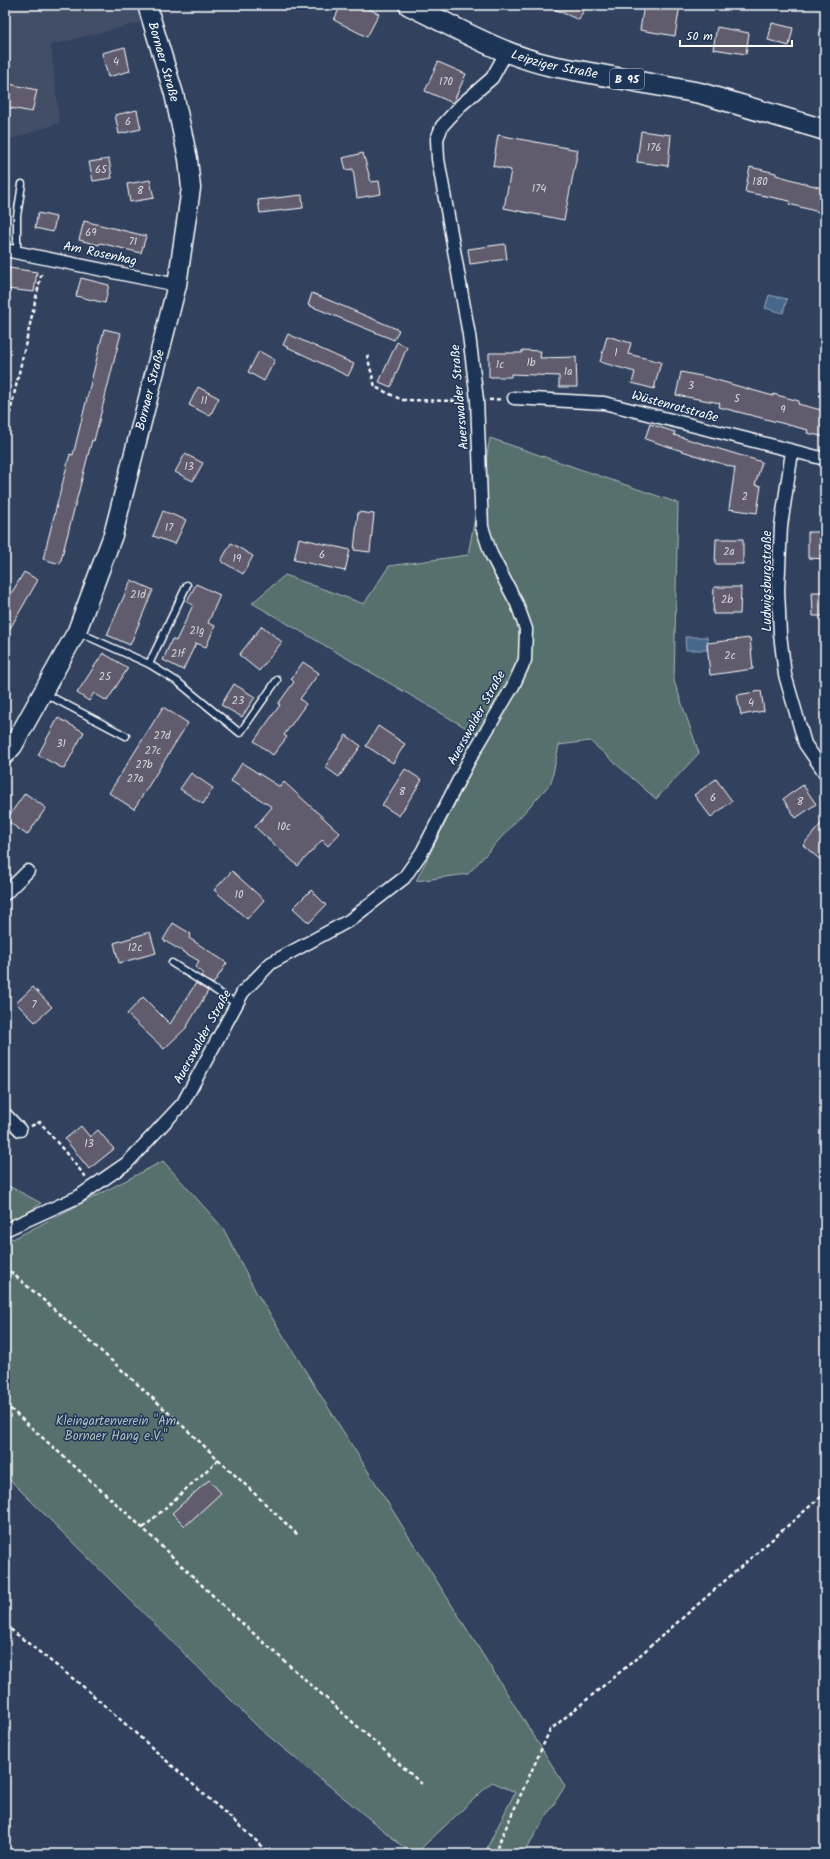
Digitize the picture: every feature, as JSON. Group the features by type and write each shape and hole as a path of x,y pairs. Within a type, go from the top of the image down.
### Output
{"main road":[{"name":"Bornaer Straße","path":"5,755 13,746 77,631 113,535 177,285 191,188 188,159 174,94 146,5"},
{"name":"Leipziger Straße","path":"409,5 507,52 552,66 700,93 825,130"}],"street":[{"name":"Auerswalder Straße","path":"5,1230 24,1220 78,1197 127,1163 183,1103 244,992 272,963 350,920 404,878 422,852 468,762 513,686 525,660 526,629 518,604 491,554 482,527 477,400 469,335 438,159 437,140 442,126 461,105 492,78 507,52"},
{"name":"Am Rosenhag","path":"11,251 177,285"},
{"name":"Wüstenrotstraße","path":"514,398 604,402 792,452 825,459"},
{"name":"Ludwigsburgstraße","path":"792,452 781,526 778,590 780,634 785,675 805,744 825,773"},
{"path":"5,894 28,871"},
{"path":"5,1114 20,1130"}],"lane":[{"name":"Am Rosenhag","path":"11,251 18,216 22,184"},
{"path":"149,664 187,585"},
{"path":"77,631 149,664 178,682 240,733 278,680"},
{"path":"43,692 126,736"},
{"path":"172,963 237,1004"}],"path":[{"path":"5,435 46,257"},
{"path":"367,355 375,387 402,400 477,400 514,398"},
{"path":"20,1130 40,1122 94,1186"},
{"path":"5,1266 83,1333 218,1458 299,1536"},
{"path":"5,1404 143,1528 232,1614 423,1785"},
{"path":"143,1528 216,1462 218,1458"},
{"path":"494,1854 550,1730 631,1663 825,1493"},
{"path":"5,1625 85,1688 271,1854"}],"shaded area":[{"path":"5,5 139,5 143,22 51,45 60,123 5,141"},
{"path":"769,295 787,299 783,313 765,308"},
{"path":"685,637 707,637 707,650 686,650"}],"green space":[{"path":"490,438 678,503 674,681 699,753 656,799 590,741 559,745 551,783 468,874 416,881 487,740 252,603 285,575 364,604 389,566 468,555"},
{"name":"Kleingartenverein \"Am Bornaer Hang e.V.\"","path":"163,1161 223,1228 256,1292 565,1786 523,1854 484,1854 515,1792 492,1782 415,1854 412,1854 260,1729 5,1475 5,1235 13,1239"},
{"path":"5,1184 41,1203 5,1229"}],"building":[{"path":"341,5 361,5 379,14 367,37 334,20"},
{"path":"545,5 586,5 579,20"},
{"path":"644,5 680,5 675,36 640,30"},
{"path":"772,23 793,28 789,46 768,40"},
{"path":"717,27 749,33 746,54 713,49"},
{"path":"125,47 130,71 108,77 102,53"},
{"path":"438,62 466,74 453,103 425,91"},
{"path":"5,83 37,90 32,112 5,107"},
{"path":"137,110 141,129 119,134 115,115"},
{"path":"641,131 671,135 668,166 637,162"},
{"path":"498,135 578,150 564,220 504,208 511,170 493,166"},
{"path":"363,153 371,182 379,181 381,194 357,198 353,169 346,170 343,158"},
{"path":"109,159 112,178 93,181 89,162"},
{"path":"750,167 776,173 776,175 825,189 819,212 789,204 790,201 745,192"},
{"path":"150,180 154,198 130,202 127,184"},
{"path":"302,195 303,208 260,213 258,200"},
{"path":"38,213 56,217 53,232 35,228"},
{"path":"84,221 146,236 141,253 100,243 99,245 79,240"},
{"path":"505,244 507,259 470,264 468,249"},
{"path":"9,268 37,272 34,292 7,289"},
{"path":"81,278 109,285 105,303 76,296"},
{"path":"312,293 399,330 394,340 308,305"},
{"path":"104,329 121,333 94,441 92,440 60,564 43,559 70,454 73,455"},
{"path":"288,334 354,364 348,376 283,345"},
{"path":"607,336 631,343 628,354 661,362 654,389 632,383 635,372 600,362"},
{"path":"397,342 407,347 391,387 379,382"},
{"path":"522,350 541,351 540,358 576,357 577,387 559,387 559,376 511,374 511,377 489,377 489,353 522,353"},
{"path":"259,351 275,360 264,381 248,372"},
{"path":"681,372 706,377 773,396 773,394 799,401 798,404 825,411 825,437 807,433 808,430 719,407 720,403 676,395"},
{"path":"198,387 219,398 210,416 189,405"},
{"path":"650,424 675,432 674,435 762,462 755,485 761,486 757,513 729,509 735,468 645,439"},
{"path":"185,454 203,463 193,481 175,472"},
{"path":"163,511 186,520 175,544 153,536"},
{"path":"358,512 374,514 370,552 354,550"},
{"path":"808,532 825,532 825,559 808,558"},
{"path":"299,538 350,550 345,571 294,560"},
{"path":"716,539 743,539 743,564 715,564"},
{"path":"231,543 253,556 243,574 221,561"},
{"path":"24,572 38,580 5,637 5,604"},
{"path":"131,580 153,590 130,645 107,635"},
{"path":"196,584 220,595 208,623 215,626 206,647 196,643 183,670 163,660 172,639 176,641 193,605 187,602"},
{"path":"714,587 741,587 740,614 713,614"},
{"path":"812,592 825,592 825,616 813,616"},
{"path":"262,626 282,642 259,671 239,655"},
{"path":"750,638 753,669 710,675 707,643"},
{"path":"103,653 128,668 107,701 94,693 89,701 77,693"},
{"path":"303,662 319,673 300,699 306,704 284,735 287,737 273,755 254,741 280,705 278,704 294,682 291,679"},
{"path":"234,684 255,697 242,717 221,705"},
{"path":"761,691 764,711 741,715 737,695"},
{"path":"163,707 188,723 134,809 109,793"},
{"path":"58,718 84,732 64,769 38,755"},
{"path":"378,726 405,744 393,763 366,746"},
{"path":"346,735 361,746 339,777 325,767"},
{"path":"242,763 280,787 284,782 340,833 328,846 322,840 298,866 255,827 272,807 231,781"},
{"path":"405,769 422,780 399,816 382,805"},
{"path":"191,773 213,788 203,804 180,789"},
{"path":"716,779 732,801 711,817 694,795"},
{"path":"803,785 816,804 796,818 783,799"},
{"path":"25,793 46,808 27,835 6,820"},
{"path":"825,819 825,864 803,845"},
{"path":"232,871 264,900 247,919 214,890"},
{"path":"311,890 326,905 309,923 293,908"},
{"path":"173,923 191,934 189,938 227,963 213,984 201,976 203,973 195,967 199,961 163,940"},
{"path":"150,932 156,953 119,963 114,943"},
{"path":"196,983 208,991 186,1028 164,1049 127,1014 143,997 170,1024"},
{"path":"33,987 52,1007 35,1022 16,1003"},
{"path":"81,1126 90,1137 98,1130 114,1149 89,1169 65,1139"},
{"path":"209,1480 221,1493 185,1526 172,1513"}]}
